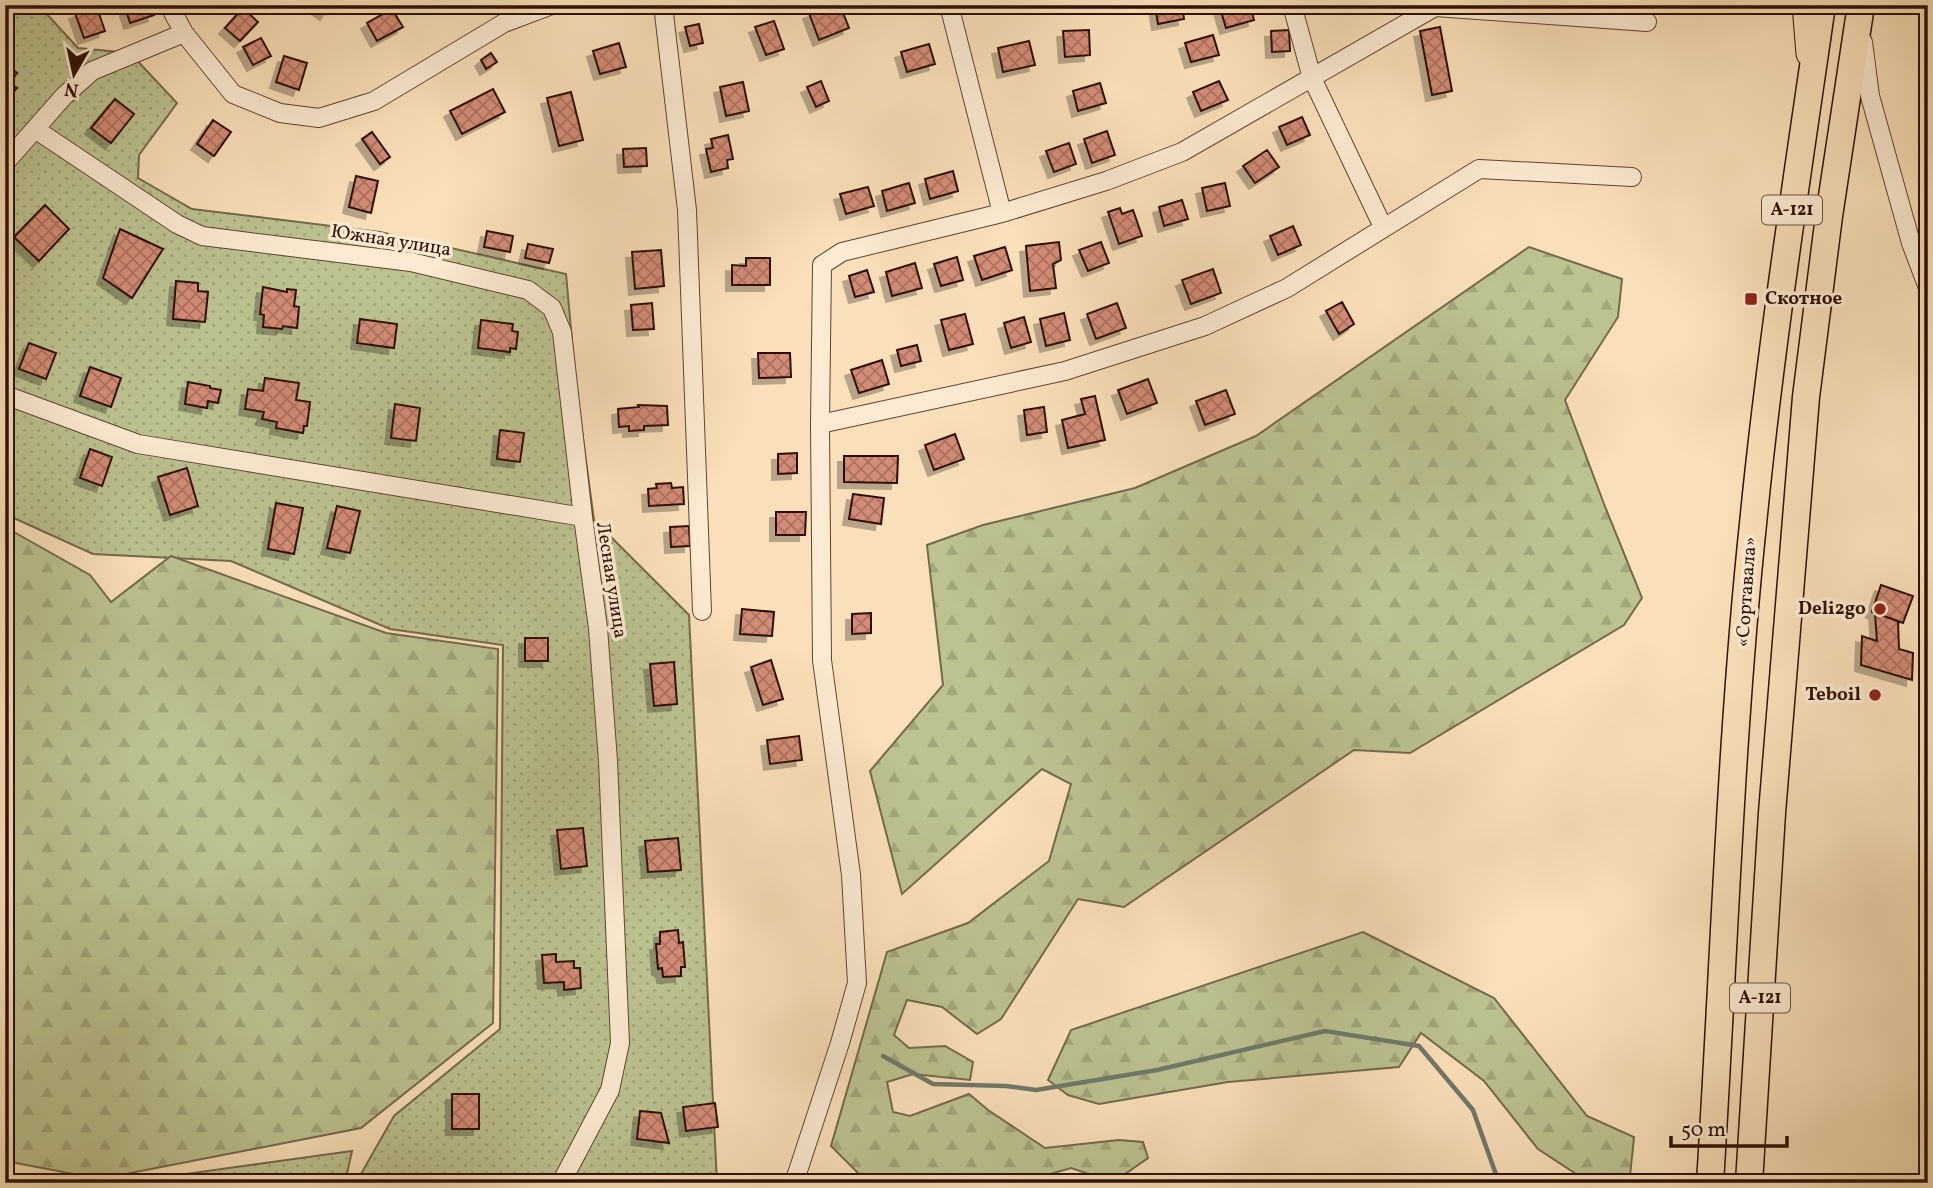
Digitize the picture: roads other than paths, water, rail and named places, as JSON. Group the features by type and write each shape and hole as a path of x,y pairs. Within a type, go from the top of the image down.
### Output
{"highway":[{"name":"«Сортавала»","path":"1710,1183 1726,868 1752,526 1766,404 1822,5"},
{"name":"А-121","path":"1749,1183 1772,813 1806,397 1829,216 1861,11"}],"main road":[{"path":"1804,5 1810,86"}],"street":[{"path":"169,5 184,33 233,94 280,113 319,118 374,101 504,23 552,5"},
{"path":"663,5 687,210 702,611"},
{"path":"949,5 1002,213"},
{"path":"1292,5 1312,78 1383,227"},
{"path":"793,1183 840,1044 857,984 850,875 822,660 822,265 842,252 1002,213 1106,181 1182,152 1435,7 1647,22"},
{"path":"1861,11 1870,96 1912,243 1928,288"},
{"path":"5,163 64,96 92,71 184,33"},
{"name":"Южная улица","path":"35,129 177,224 202,236 411,262 527,290 552,308 562,332 583,517"},
{"path":"820,424 1065,371 1205,326 1287,288 1479,169 1632,177"},
{"name":"Лесная улица","path":"5,395 138,444 583,517 598,628 608,761 621,1043 610,1090 561,1183"}],"waterway":[{"path":"883,1056 933,1084 1006,1086 1036,1090 1157,1070 1325,1031 1419,1046 1473,1110 1499,1183"}],"place":[{"name":"Скотное","path":"1751,299"},
{"name":"Deli2go","path":"1880,609"},
{"name":"Teboil","path":"1875,695"}]}
